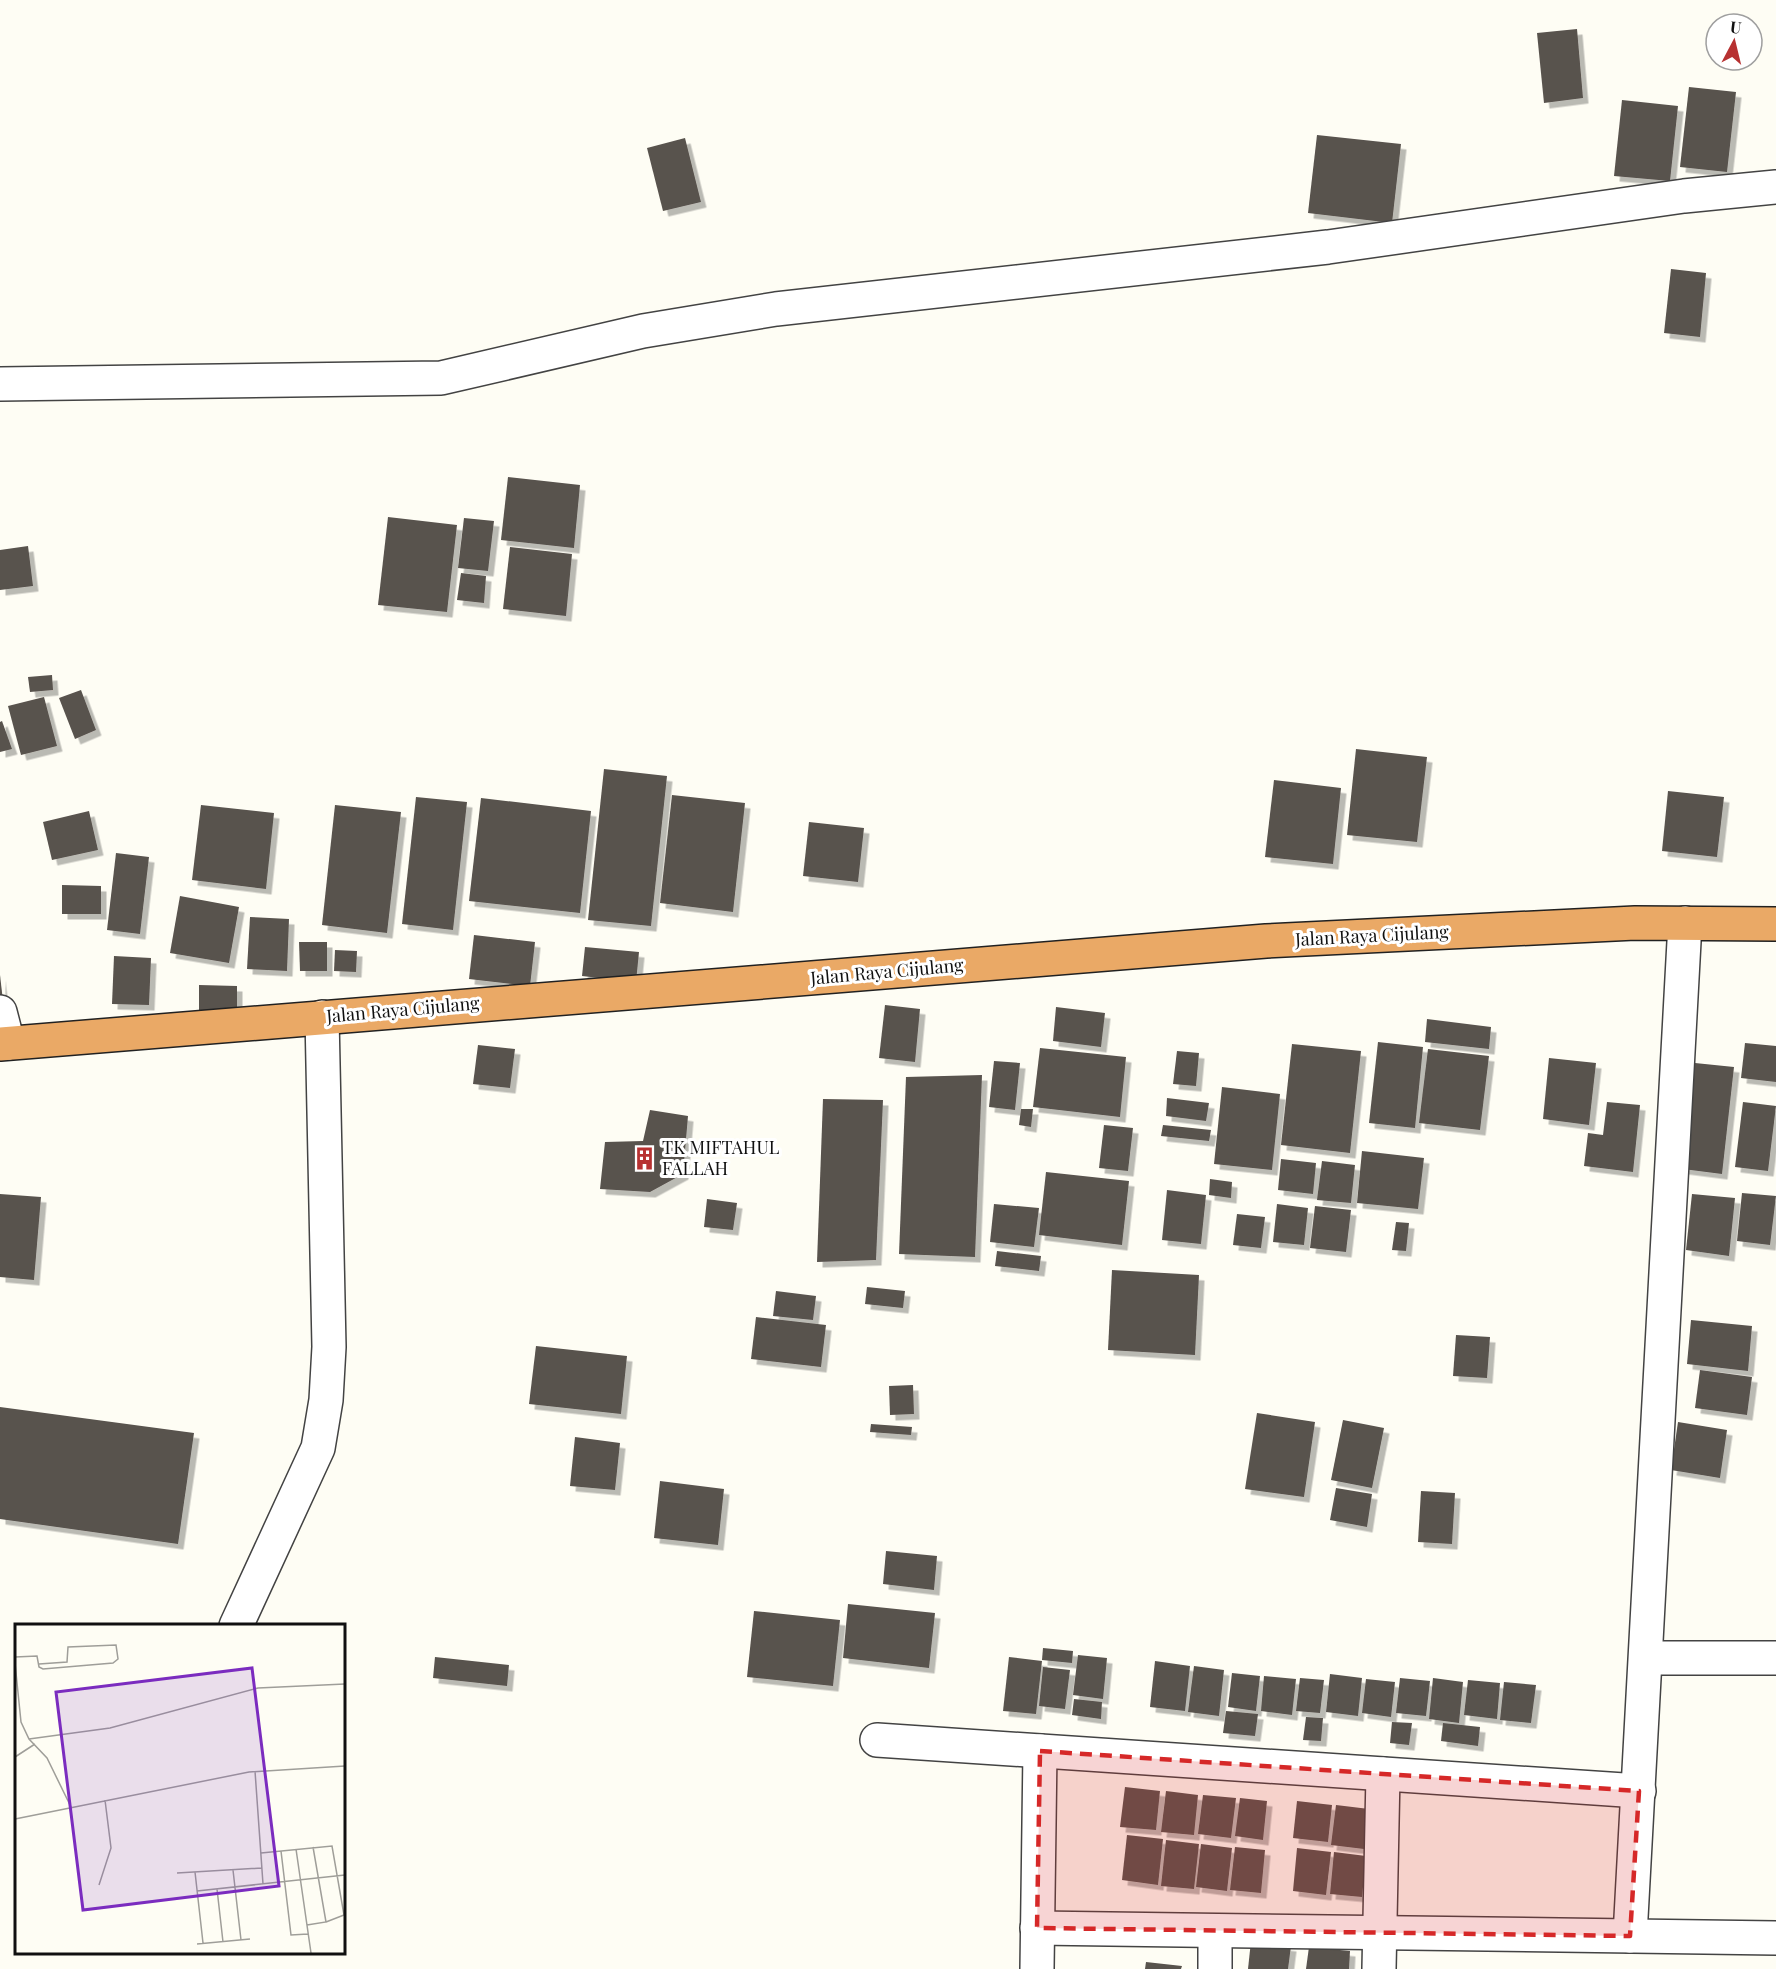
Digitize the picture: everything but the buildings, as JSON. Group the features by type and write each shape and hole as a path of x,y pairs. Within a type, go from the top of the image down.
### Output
{"highway":[{"name":"Jalan Raya Cijulang","path":"3,1033 322,1017 1266,941 1623,924 1776,924"}],"street":[{"path":"0,384 441,378 643,331 776,309 1316,249 1672,198 1776,187"},
{"path":"1630,1936 1685,923"},
{"path":"237,1624 318,1448 326,1400 329,1347 322,1017"},
{"path":"1646,1658 1776,1658"},
{"path":"877,1740 1639,1791"},
{"path":"1037,1969 1040,1751"},
{"path":"1379,1969 1383,1774"},
{"path":"1037,1928 1776,1938"},
{"path":"1215,1930 1215,1969"}],"highlighted area":[{"path":"1040,1751 1639,1791 1630,1936 1037,1928"}],"place":[{"name":"TK MIFTAHUL FALLAH","path":"644,1158"}]}
